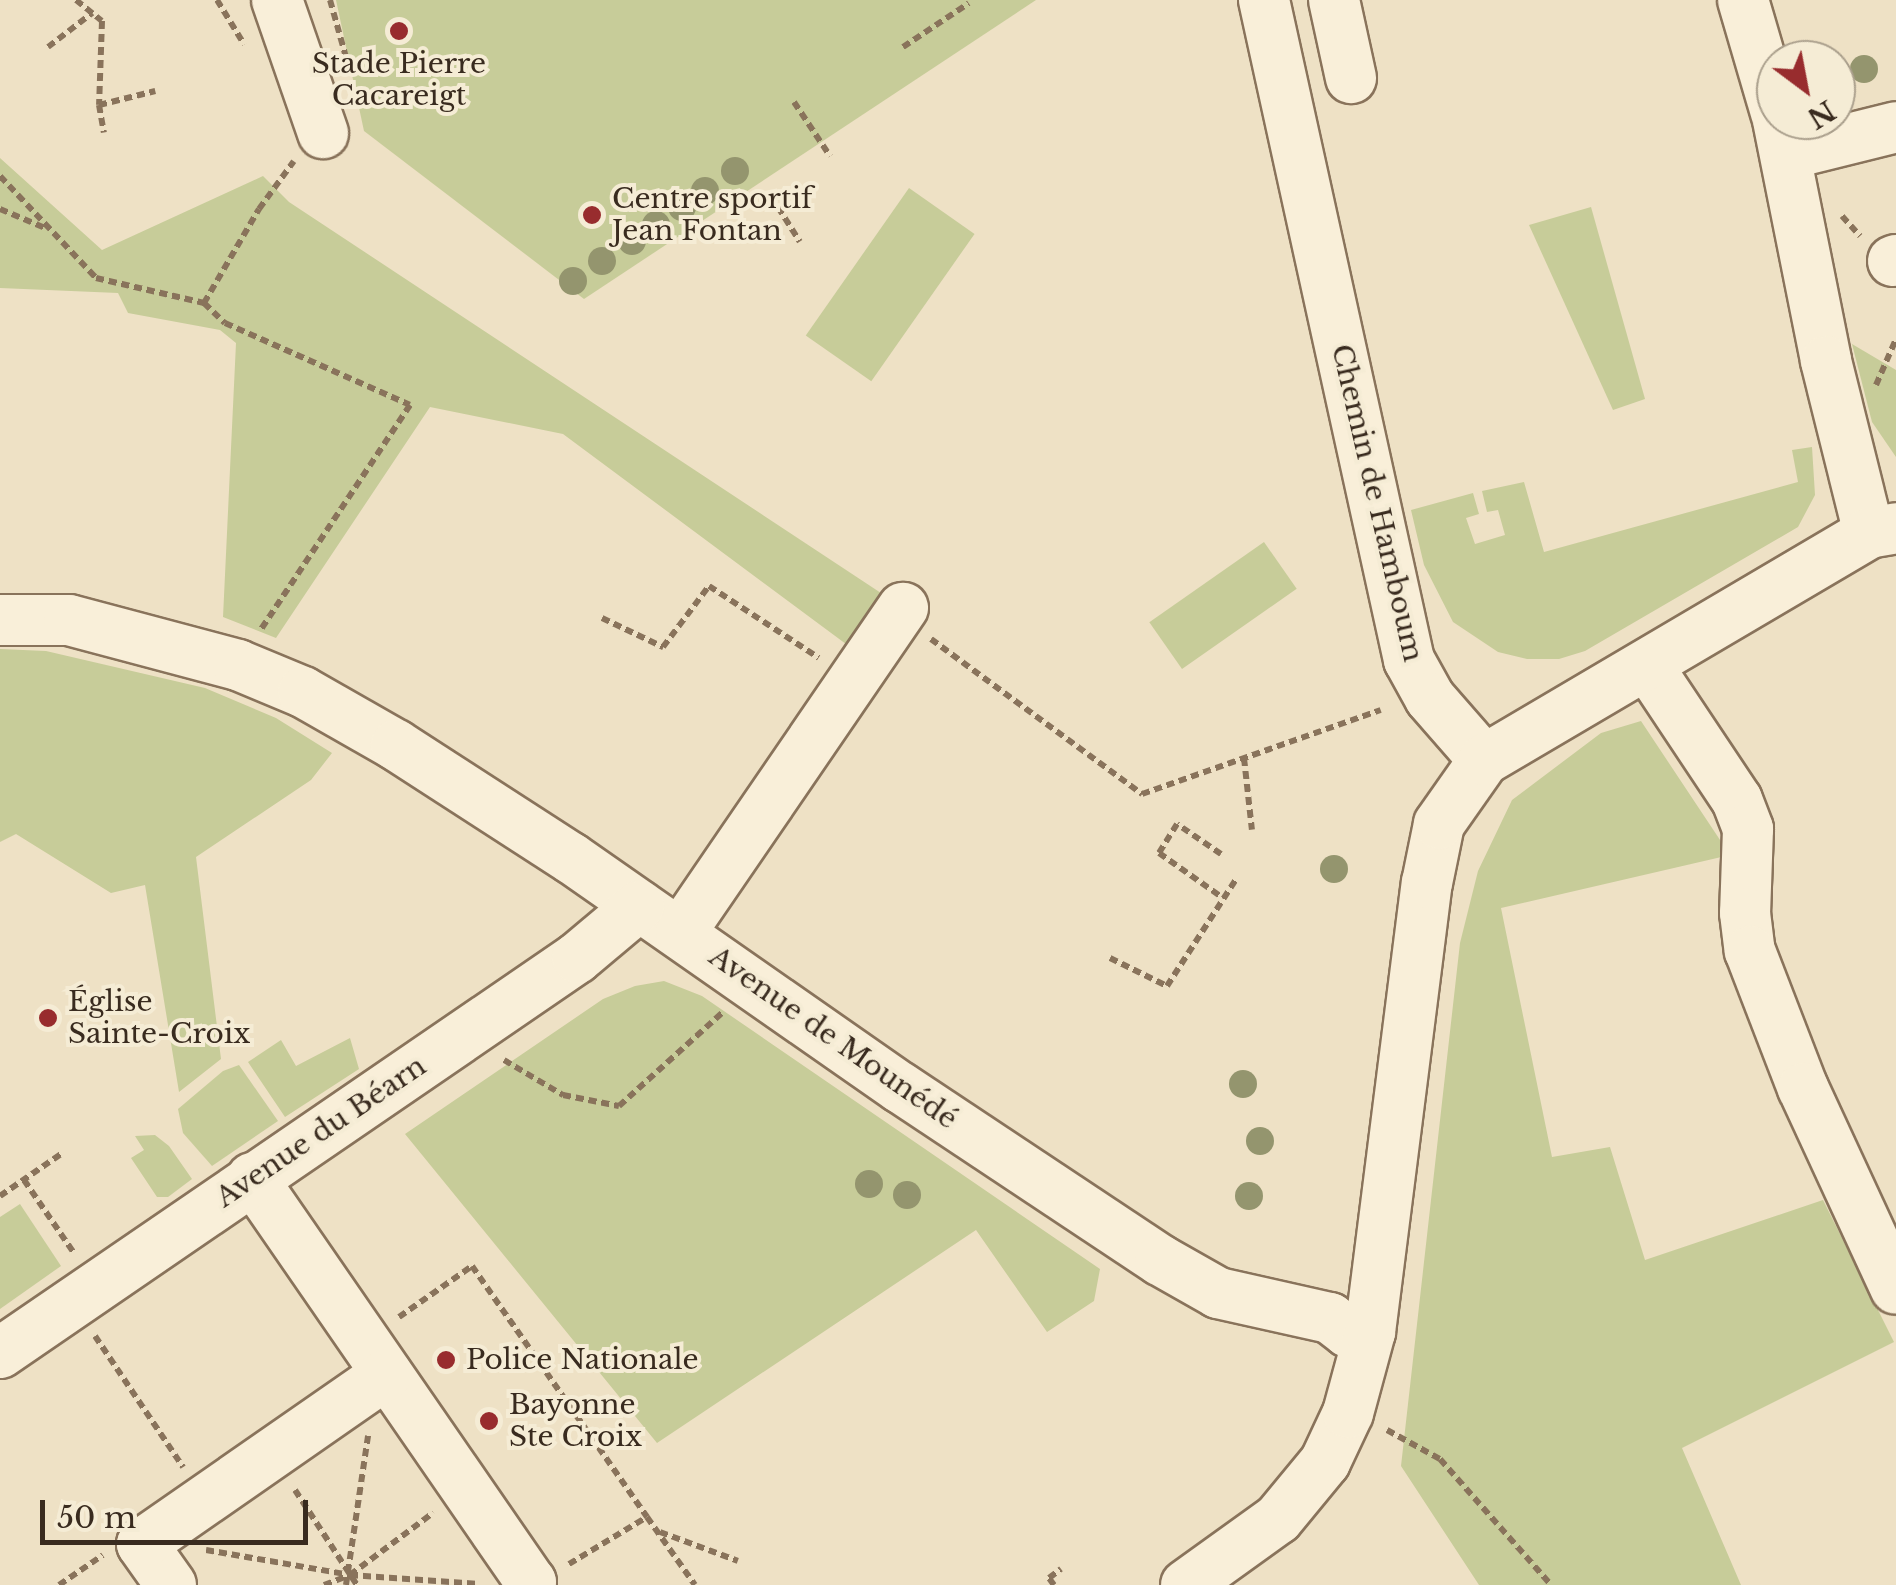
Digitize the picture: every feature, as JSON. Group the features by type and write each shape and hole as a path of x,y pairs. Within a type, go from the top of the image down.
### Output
{"street":[{"path":"277,0 323,133"},
{"name":"Chemin de Hamboum","path":"1264,0 1409,660 1430,698 1484,760"},
{"path":"1334,0 1351,78"},
{"path":"1743,0 1756,44"},
{"path":"1856,127 1896,126"},
{"path":"1186,1585 1278,1520 1325,1462 1348,1412 1370,1332 1427,883 1439,824 1484,760 1883,530 1826,361 1783,140"},
{"name":"Avenue de Mounédé","path":"0,620 69,620 238,665 303,692 396,745 660,919 901,1088 1160,1260 1218,1293 1330,1318 1348,1332 1370,1332"},
{"name":"Avenue du Béarn","path":"0,1352 577,958 660,919 853,680 916,623"},
{"path":"1647,665 1736,800 1748,829 1745,913 1750,952 1802,1088 1896,1288"},
{"path":"252,1178 465,1487 517,1584"},
{"path":"171,1585 142,1544 272,1454 376,1357"}],"path":[{"path":"76,0 102,21 99,106 104,133"},
{"path":"903,46 969,2"},
{"path":"48,47 92,13"},
{"path":"99,106 156,90"},
{"path":"794,102 830,156"},
{"path":"204,303 284,169 323,133"},
{"path":"0,176 96,278 204,303 225,323 410,405 238,665"},
{"path":"771,196 800,242"},
{"path":"0,209 50,230"},
{"path":"1840,212 1847,225 1870,244 1886,250 1894,260"},
{"path":"1872,392 1896,340"},
{"path":"602,618 662,647 708,586 853,680"},
{"path":"916,623 1142,794 1381,710"},
{"path":"1244,758 1252,830"},
{"path":"1221,854 1177,824 1158,853 1223,898"},
{"path":"1110,958 1167,986 1237,878"},
{"path":"496,1054 563,1096 619,1106 728,1008"},
{"path":"0,1196 62,1154"},
{"path":"24,1180 81,1265"},
{"path":"346,1585 376,1357 472,1266 694,1585"},
{"path":"92,1331 205,1500"},
{"path":"1390,1432 1440,1459 1552,1585"},
{"path":"272,1454 357,1585"},
{"path":"324,1585 350,1574 465,1487"},
{"path":"142,1544 158,1541 350,1574 517,1584 647,1516"},
{"path":"658,1531 738,1561"},
{"path":"1054,1585 1049,1578 1061,1570"}],"green space":[{"name":"Centre sportif Jean Fontan","path":"336,0 1036,0 584,299 364,131"},
{"path":"0,158 102,250 263,176 289,202 887,597 850,647 563,434 430,407 276,638 223,617 236,343 220,330 128,313 118,293 0,288"},
{"path":"909,188 975,234 871,381 806,335"},
{"path":"1591,207 1645,399 1613,410 1529,225"},
{"path":"1852,344 1896,370 1896,457 1872,422"},
{"path":"1812,447 1815,495 1798,527 1585,651 1559,659 1527,659 1498,652 1453,622 1424,565 1411,510 1473,493 1479,514 1466,518 1475,544 1505,535 1498,510 1487,512 1482,491 1524,482 1544,552 1798,482 1792,450"},
{"path":"1264,542 1297,589 1182,669 1149,622"},
{"path":"0,649 46,651 205,688 276,718 332,753 311,780 196,857 221,1059 179,1092 145,885 111,893 16,834 0,842"},
{"path":"1641,721 1730,855 1501,908 1552,1157 1610,1147 1645,1260 1823,1200 1894,1342 1682,1448 1741,1585 1479,1585 1401,1466 1460,943 1478,871 1512,800 1601,733"},
{"path":"664,981 702,996 1100,1269 1094,1301 1047,1332 976,1230 657,1443 405,1134 603,999 635,986"},
{"path":"350,1038 359,1069 285,1117 248,1062 281,1040 296,1066"},
{"path":"239,1065 278,1121 212,1166 183,1133 178,1109 223,1071"},
{"path":"155,1135 169,1146 192,1179 168,1197 157,1197 131,1158 144,1150 135,1136"},
{"path":"20,1204 61,1266 0,1309 0,1217"}],"place":[{"name":"Stade Pierre Cacareigt","path":"399,31"},
{"name":"Centre sportif Jean Fontan","path":"592,215"},
{"name":"Église Sainte-Croix","path":"48,1018"},
{"name":"Police Nationale","path":"446,1360"},
{"name":"Bayonne Ste Croix","path":"489,1421"}]}
